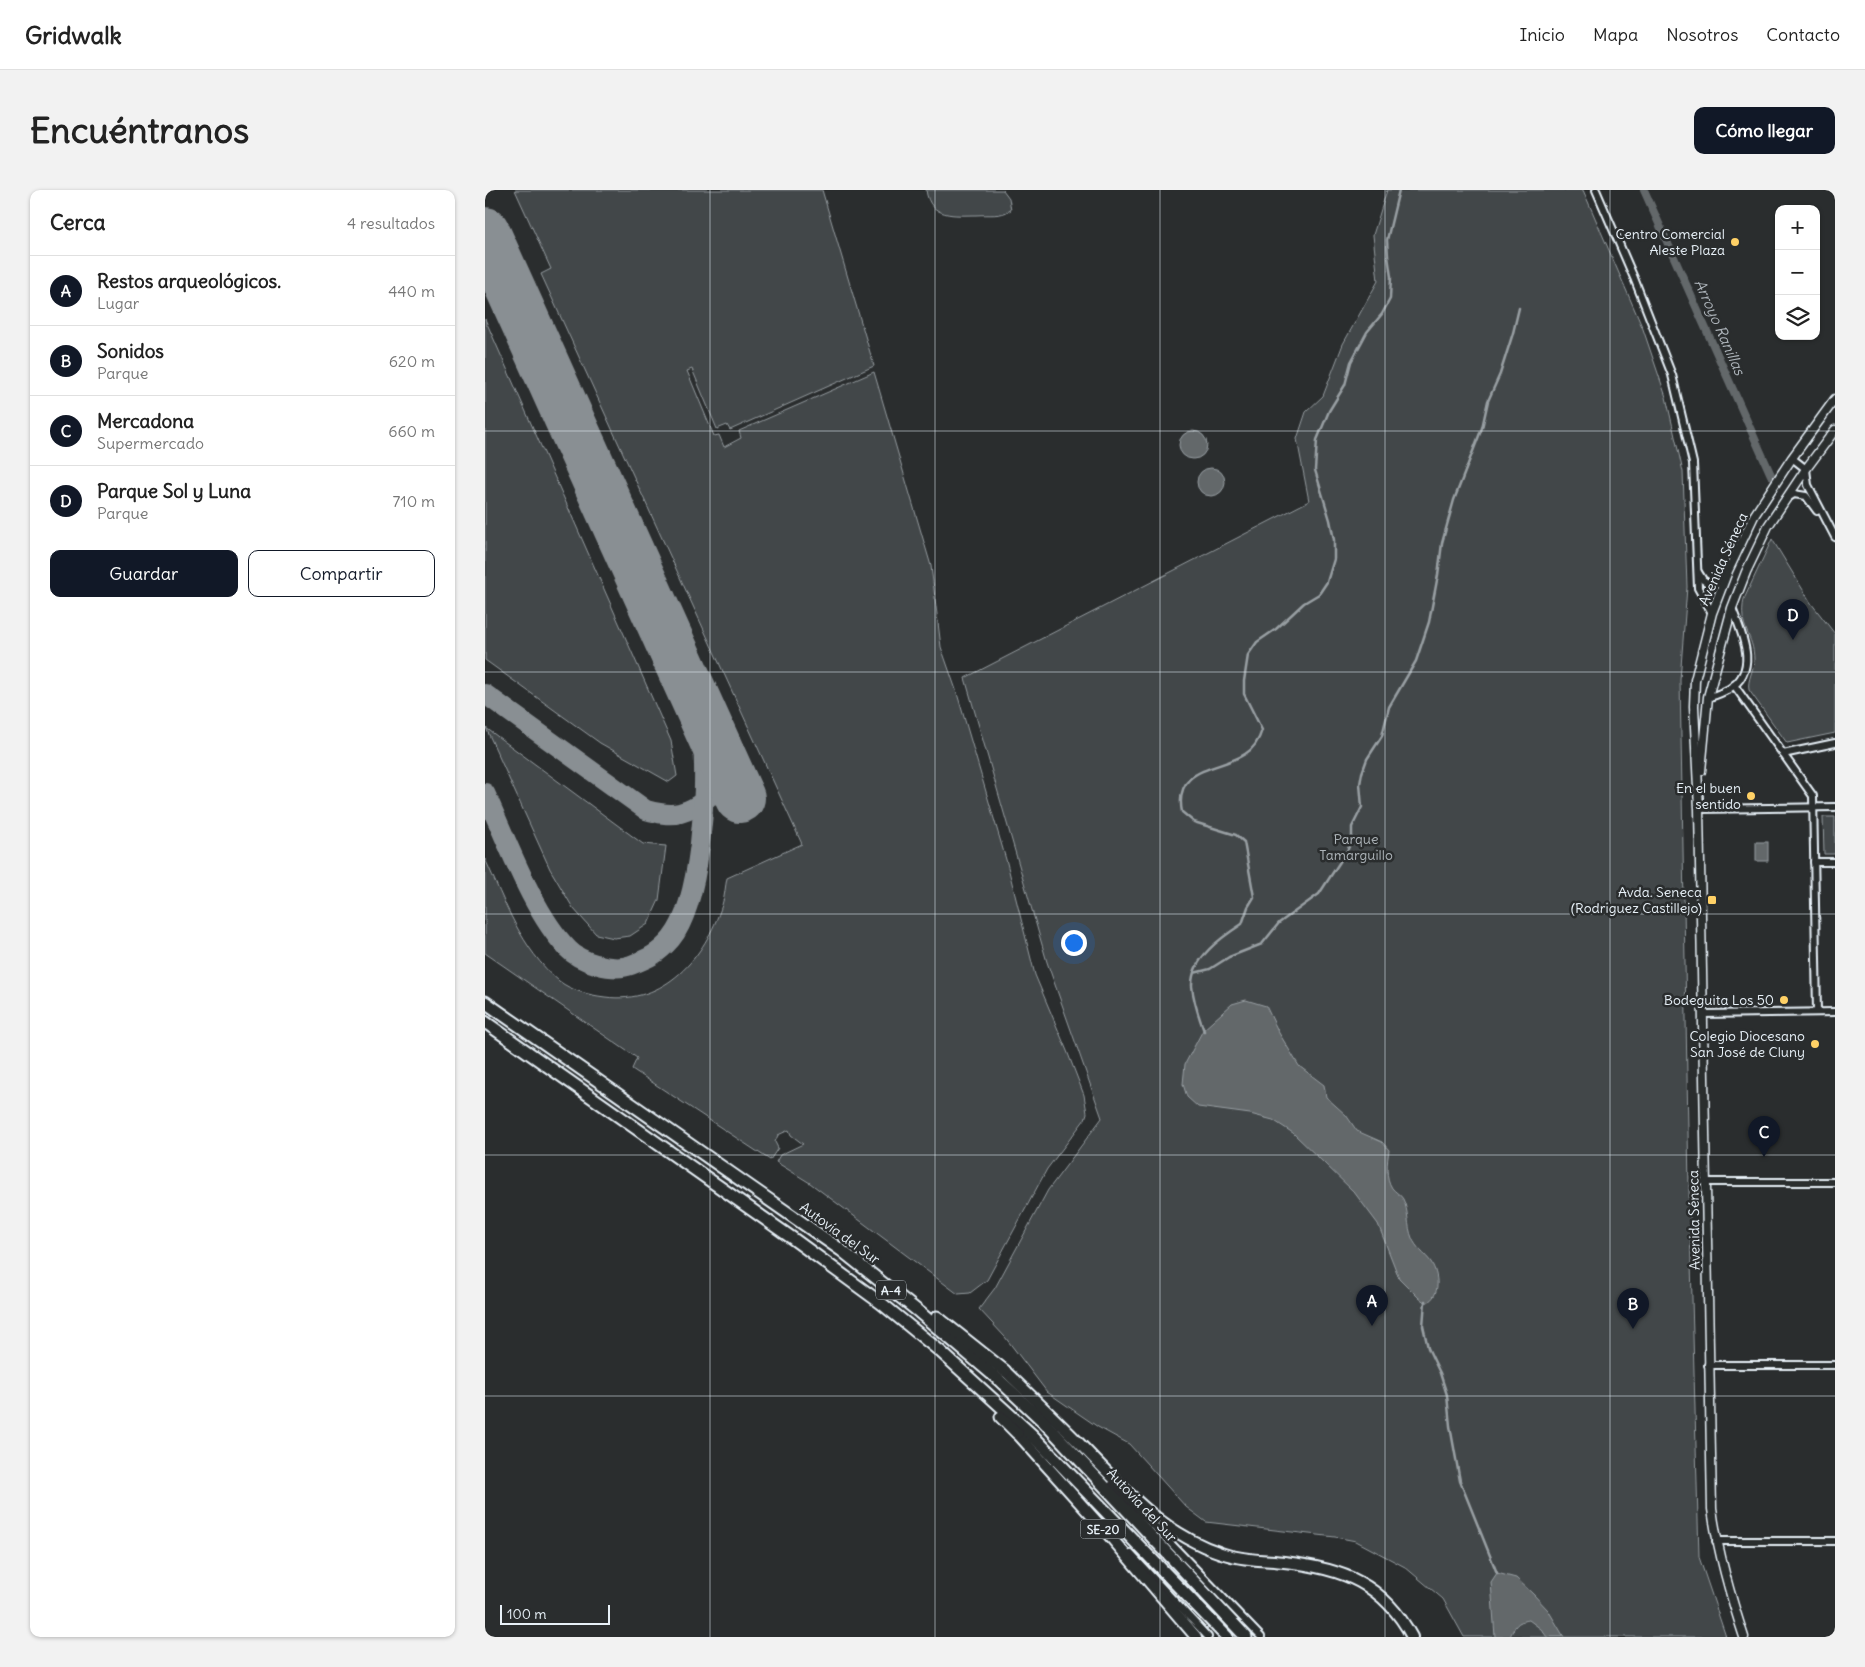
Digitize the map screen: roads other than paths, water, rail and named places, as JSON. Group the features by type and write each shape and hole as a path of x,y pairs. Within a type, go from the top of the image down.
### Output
{"highway":[{"name":"Autovía del Sur","path":"485,1002 841,1250 919,1312 999,1380 1045,1423 1246,1637"},
{"name":"A-4","path":"485,1022 792,1238 881,1303 941,1352 1031,1434 1227,1637"},
{"path":"841,1250 923,1306 1005,1370 1129,1494 1156,1517 1192,1542 1221,1553 1250,1560 1322,1568 1355,1579 1383,1598 1404,1621 1412,1637"},
{"path":"941,1352 952,1372 1017,1433"},
{"name":"SE-20","path":"1017,1433 1108,1534 1196,1637"}],"street":[{"path":"1596,190 1634,278 1671,375 1681,409 1693,463 1697,521 1698,588 1711,613"},
{"name":"Avenida Séneca","path":"1744,1637 1716,1541 1711,1478 1699,798 1694,706 1695,680 1711,613 1727,571 1755,516 1792,458 1835,399"},
{"name":"Avenida Séneca","path":"1699,798 1707,697 1732,608 1766,529 1785,499 1835,430"},
{"path":"1792,458 1806,469 1808,485 1835,537"},
{"path":"1785,499 1794,494 1806,496 1835,537"},
{"path":"1698,570 1703,580 1709,584 1717,583 1727,571"},
{"path":"1707,697 1716,696 1734,685 1743,675 1747,660 1743,638 1732,608"},
{"path":"1734,685 1813,796 1817,1012"},
{"path":"1783,754 1835,743"},
{"path":"1699,809 1835,807"},
{"path":"1814,862 1835,862"},
{"path":"1703,1014 1835,1012"},
{"path":"1706,1182 1835,1182"},
{"path":"1709,1364 1835,1365"},
{"path":"1045,1423 1158,1530 1261,1637"},
{"path":"1017,1433 1208,1637"},
{"path":"1716,1541 1835,1541"}],"waterway":[{"path":"1204,1031 1195,1003 1192,986 1193,976 1197,966 1209,949 1242,924 1254,897 1244,842 1236,835 1194,822 1182,812 1181,797 1184,786 1191,778 1200,772 1245,754 1256,744 1262,730 1244,694 1248,655 1257,642 1276,629 1304,603 1319,594 1327,582 1334,559 1334,540 1315,470 1317,440 1329,411 1345,385 1351,362 1367,332 1382,314 1390,299 1391,277 1387,240 1399,190"},
{"name":"Arroyo Ranillas","path":"1644,190 1771,475"},
{"path":"1194,973 1210,969 1229,957 1262,944 1279,923 1319,894 1347,851 1352,840 1352,827 1362,807 1360,784 1362,773 1367,759 1382,736 1389,707 1416,661 1429,622 1442,543 1454,500 1482,428 1488,401 1500,374 1519,308"},
{"path":"1425,1301 1423,1326 1428,1348 1440,1373 1447,1395 1450,1426 1460,1481 1497,1573"}],"place":[{"name":"Centro Comercial Aleste Plaza","path":"1735,242"},
{"name":"Parque Sol y Luna","path":"1793,640"},
{"name":"En el buen sentido","path":"1751,796"},
{"name":"Avda. Seneca (Rodriguez Castillejo)","path":"1712,900"},
{"name":"Bodeguita Los 50","path":"1784,1000"},
{"name":"Colegio Diocesano San José de Cluny","path":"1815,1044"},
{"name":"Mercadona","path":"1764,1157"},
{"name":"Restos arqueológicos.","path":"1372,1326"},
{"name":"Sonidos","path":"1633,1329"}],"park label":[{"name":"Parque Tamarguillo","path":"1356,848"}]}
